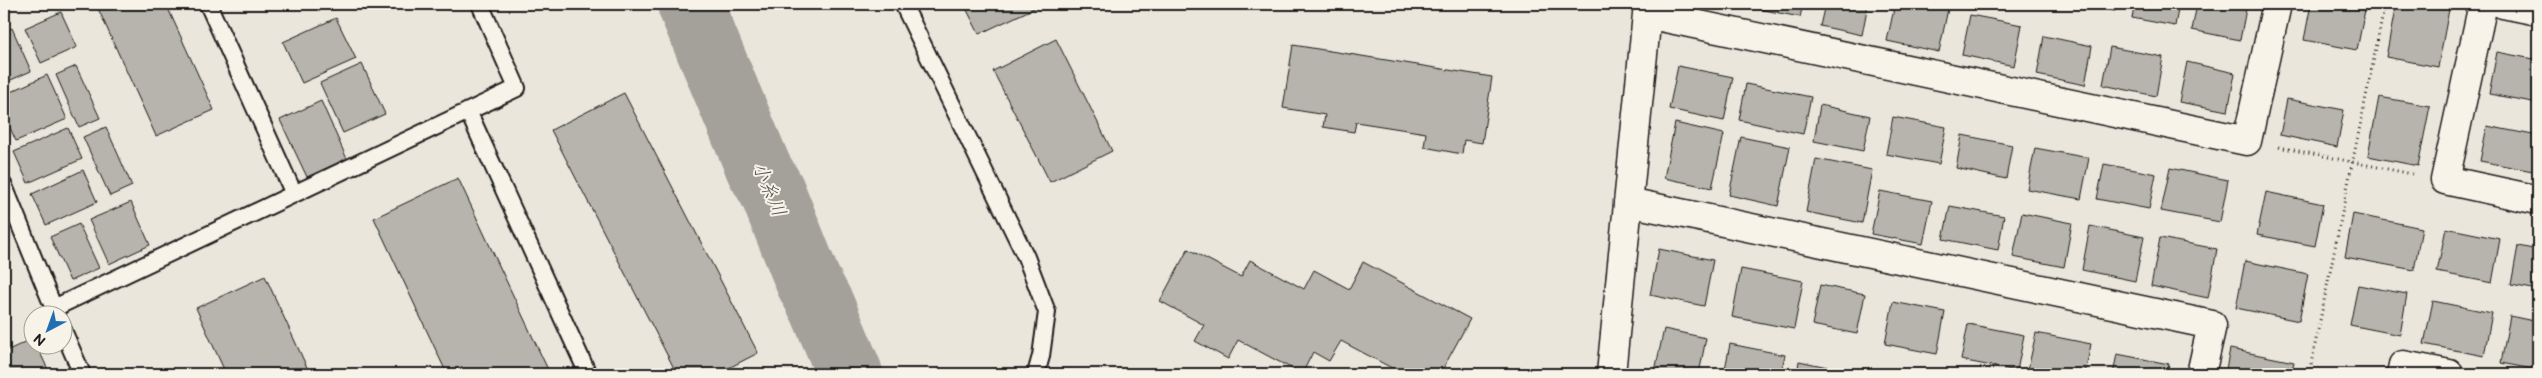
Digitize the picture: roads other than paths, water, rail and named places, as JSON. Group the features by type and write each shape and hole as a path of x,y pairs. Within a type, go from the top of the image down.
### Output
{"street":[{"path":"1611,374 1647,9 2247,141 2278,4"},
{"path":"2483,4 2445,180 2538,200"},
{"path":"2503,4 2538,11"},
{"path":"1628,202 2212,325 2201,374"},
{"path":"2401,374 2403,365 2449,374"}],"lane":[{"path":"208,4 294,194"},
{"path":"68,306 294,194 517,88 480,4"},
{"path":"903,4 1026,257 1046,312 1041,356 1036,374"},
{"path":"468,111 588,374"},
{"path":"4,186 54,306"},
{"path":"72,351 82,374"}],"waterway":[{"name":"小糸川","path":"690,4 759,169 772,191 808,281 822,307 850,374"}]}
